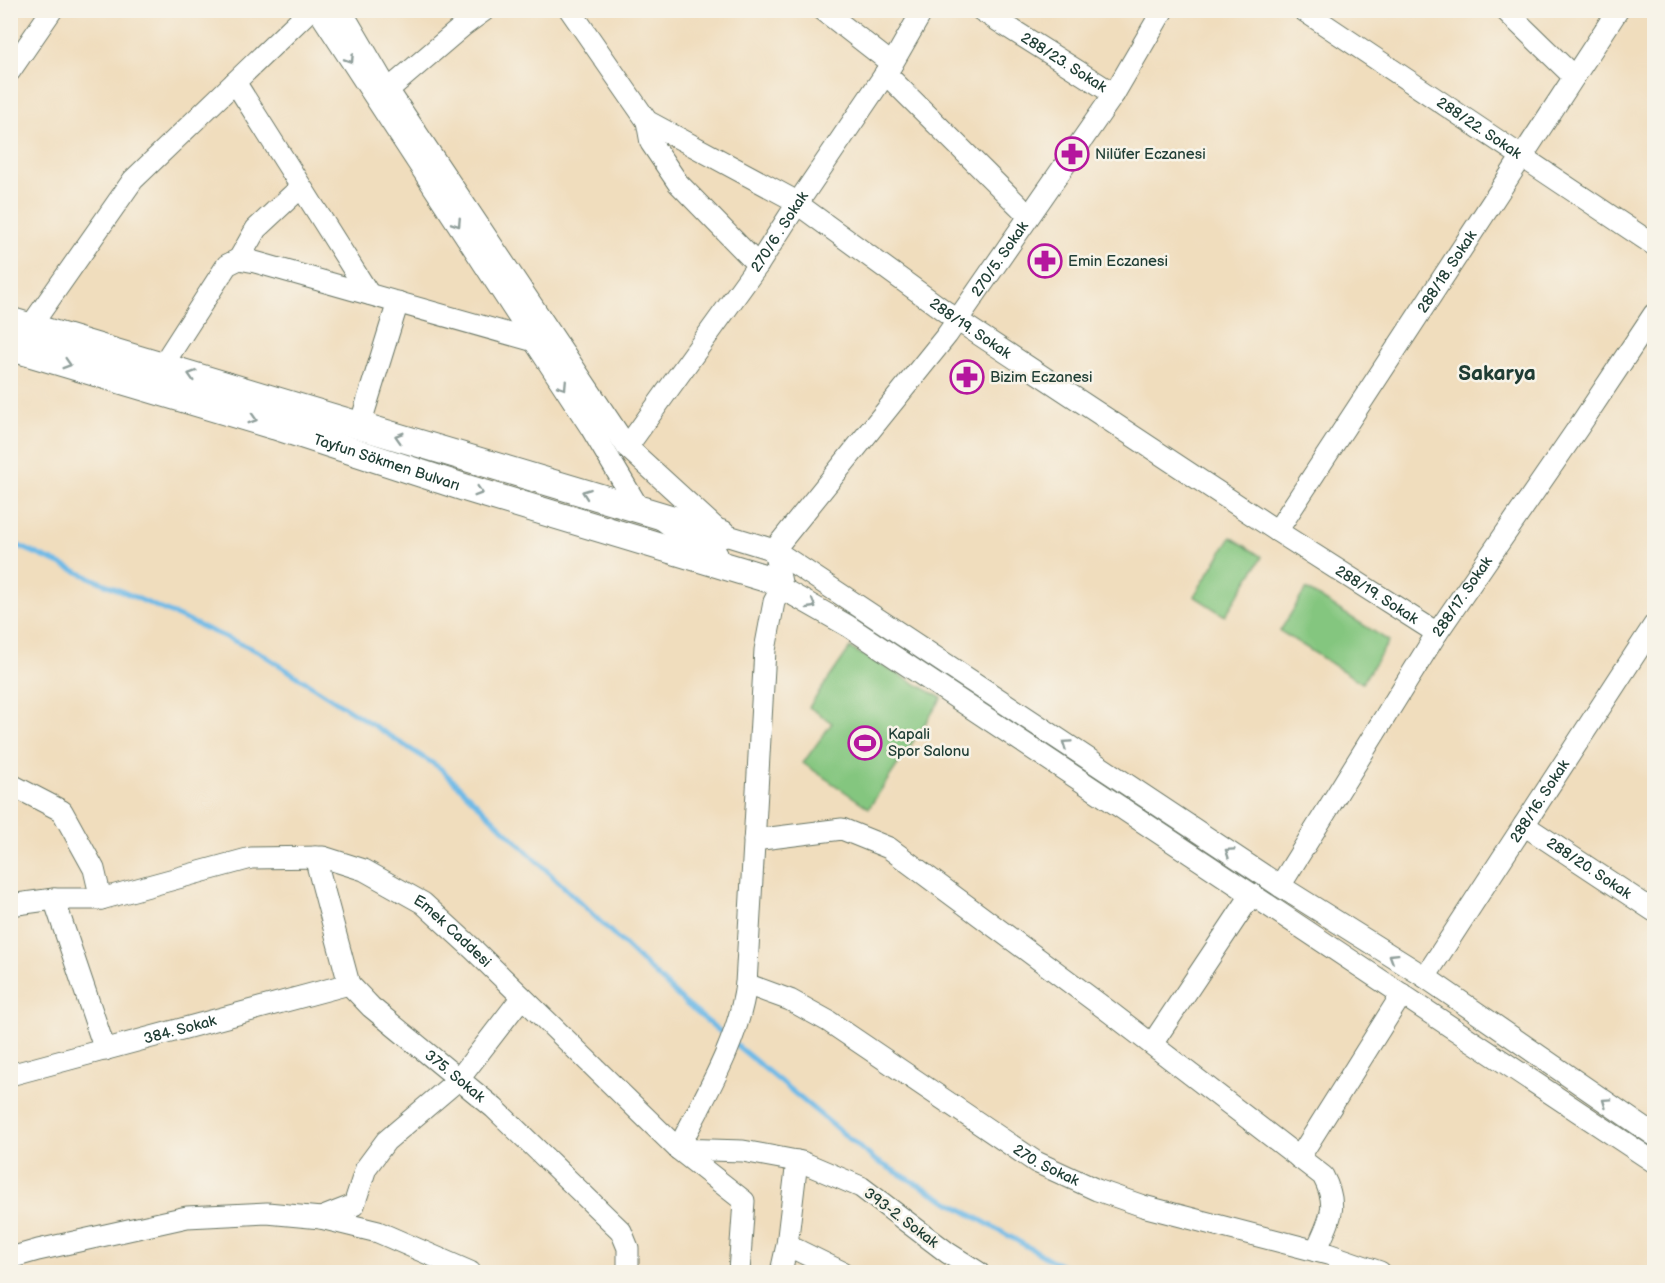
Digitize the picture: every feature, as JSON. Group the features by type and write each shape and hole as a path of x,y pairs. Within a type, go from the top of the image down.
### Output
{"main road":[{"name":"Tayfun Sökmen Bulvarı","path":"20,324 722,534"},
{"name":"Tayfun Sökmen Bulvarı","path":"10,347 275,426 469,489 774,583"}],"street":[{"path":"10,71 52,10"},
{"path":"20,324 133,180 310,10"},
{"path":"318,10 591,428 638,507 660,518 694,543 774,583 848,626 1654,1162"},
{"path":"341,10 388,90 627,447 722,534 774,550 1280,886 1425,977 1654,1135"},
{"path":"388,90 485,10"},
{"name":"288/19. Sokak","path":"570,10 647,121 797,204 957,320 1277,531 1437,633"},
{"path":"823,10 889,69 1029,216"},
{"name":"270/6 . Sokak","path":"627,447 758,265 889,69 923,10"},
{"name":"288/23. Sokak","path":"981,10 1114,94"},
{"name":"270/5. Sokak","path":"774,550 957,320 1114,94 1163,10"},
{"name":"288/22. Sokak","path":"1303,10 1654,245"},
{"path":"1504,10 1574,76"},
{"name":"288/18. Sokak","path":"1277,531 1618,10"},
{"path":"235,82 369,294"},
{"path":"647,121 651,143 678,183 758,265"},
{"path":"162,366 227,265 239,259 256,228 301,187"},
{"path":"239,259 534,341"},
{"path":"360,425 398,302"},
{"name":"288/17. Sokak","path":"1280,886 1437,633 1654,314"},
{"path":"678,1149 714,1077 743,1009 765,650 774,602 774,550"},
{"name":"288/16. Sokak","path":"1425,977 1654,625"},
{"path":"10,784 62,812 94,868 101,899"},
{"name":"288/20. Sokak","path":"1524,825 1654,911"},
{"path":"754,840 842,829 889,848 1152,1044 1323,1176 1331,1192 1332,1212 1316,1251"},
{"path":"315,857 349,984"},
{"name":"Emek Caddesi","path":"10,905 54,899 101,899 251,858 323,857 364,870 423,903 678,1149 744,1201 739,1272"},
{"path":"1152,1044 1252,894"},
{"path":"54,899 105,1050"},
{"name":"384. Sokak","path":"10,1075 349,984"},
{"name":"375. Sokak","path":"349,984 371,1006 494,1108 621,1231 627,1248 628,1272"},
{"name":"270. Sokak","path":"746,984 790,1000 828,1021 1036,1162 1097,1190 1143,1206 1316,1251 1380,1272"},
{"path":"1299,1158 1402,994"},
{"path":"321,1218 354,1205 366,1168 386,1141 459,1079 522,997"},
{"name":"393-2. Sokak","path":"678,1149 743,1151 797,1161 861,1187 948,1253 978,1272"},
{"path":"781,1272 787,1245 797,1161"},
{"path":"10,1258 187,1217 267,1213 321,1218 378,1232 470,1272"},
{"path":"787,1245 842,1272"}],"green space":[{"path":"1231,537 1262,557 1225,616 1194,596"},
{"path":"1306,589 1389,641 1362,683 1280,631"},
{"name":"Kapali Spor Salonu","path":"850,648 942,698 869,808 803,763 832,723 809,707"}],"waterway":[{"path":"10,542 259,652 440,768 685,1003 728,1038"},
{"path":"735,1044 875,1160 1072,1272"}],"place":[{"name":"Nilüfer Eczanesi","path":"1072,154"},
{"name":"Emin Eczanesi","path":"1045,261"},
{"name":"Bizim Eczanesi","path":"967,377"},
{"name":"Kapali Spor Salonu","path":"865,743"}],"district":[{"name":"Sakarya","path":"1497,373"}]}
